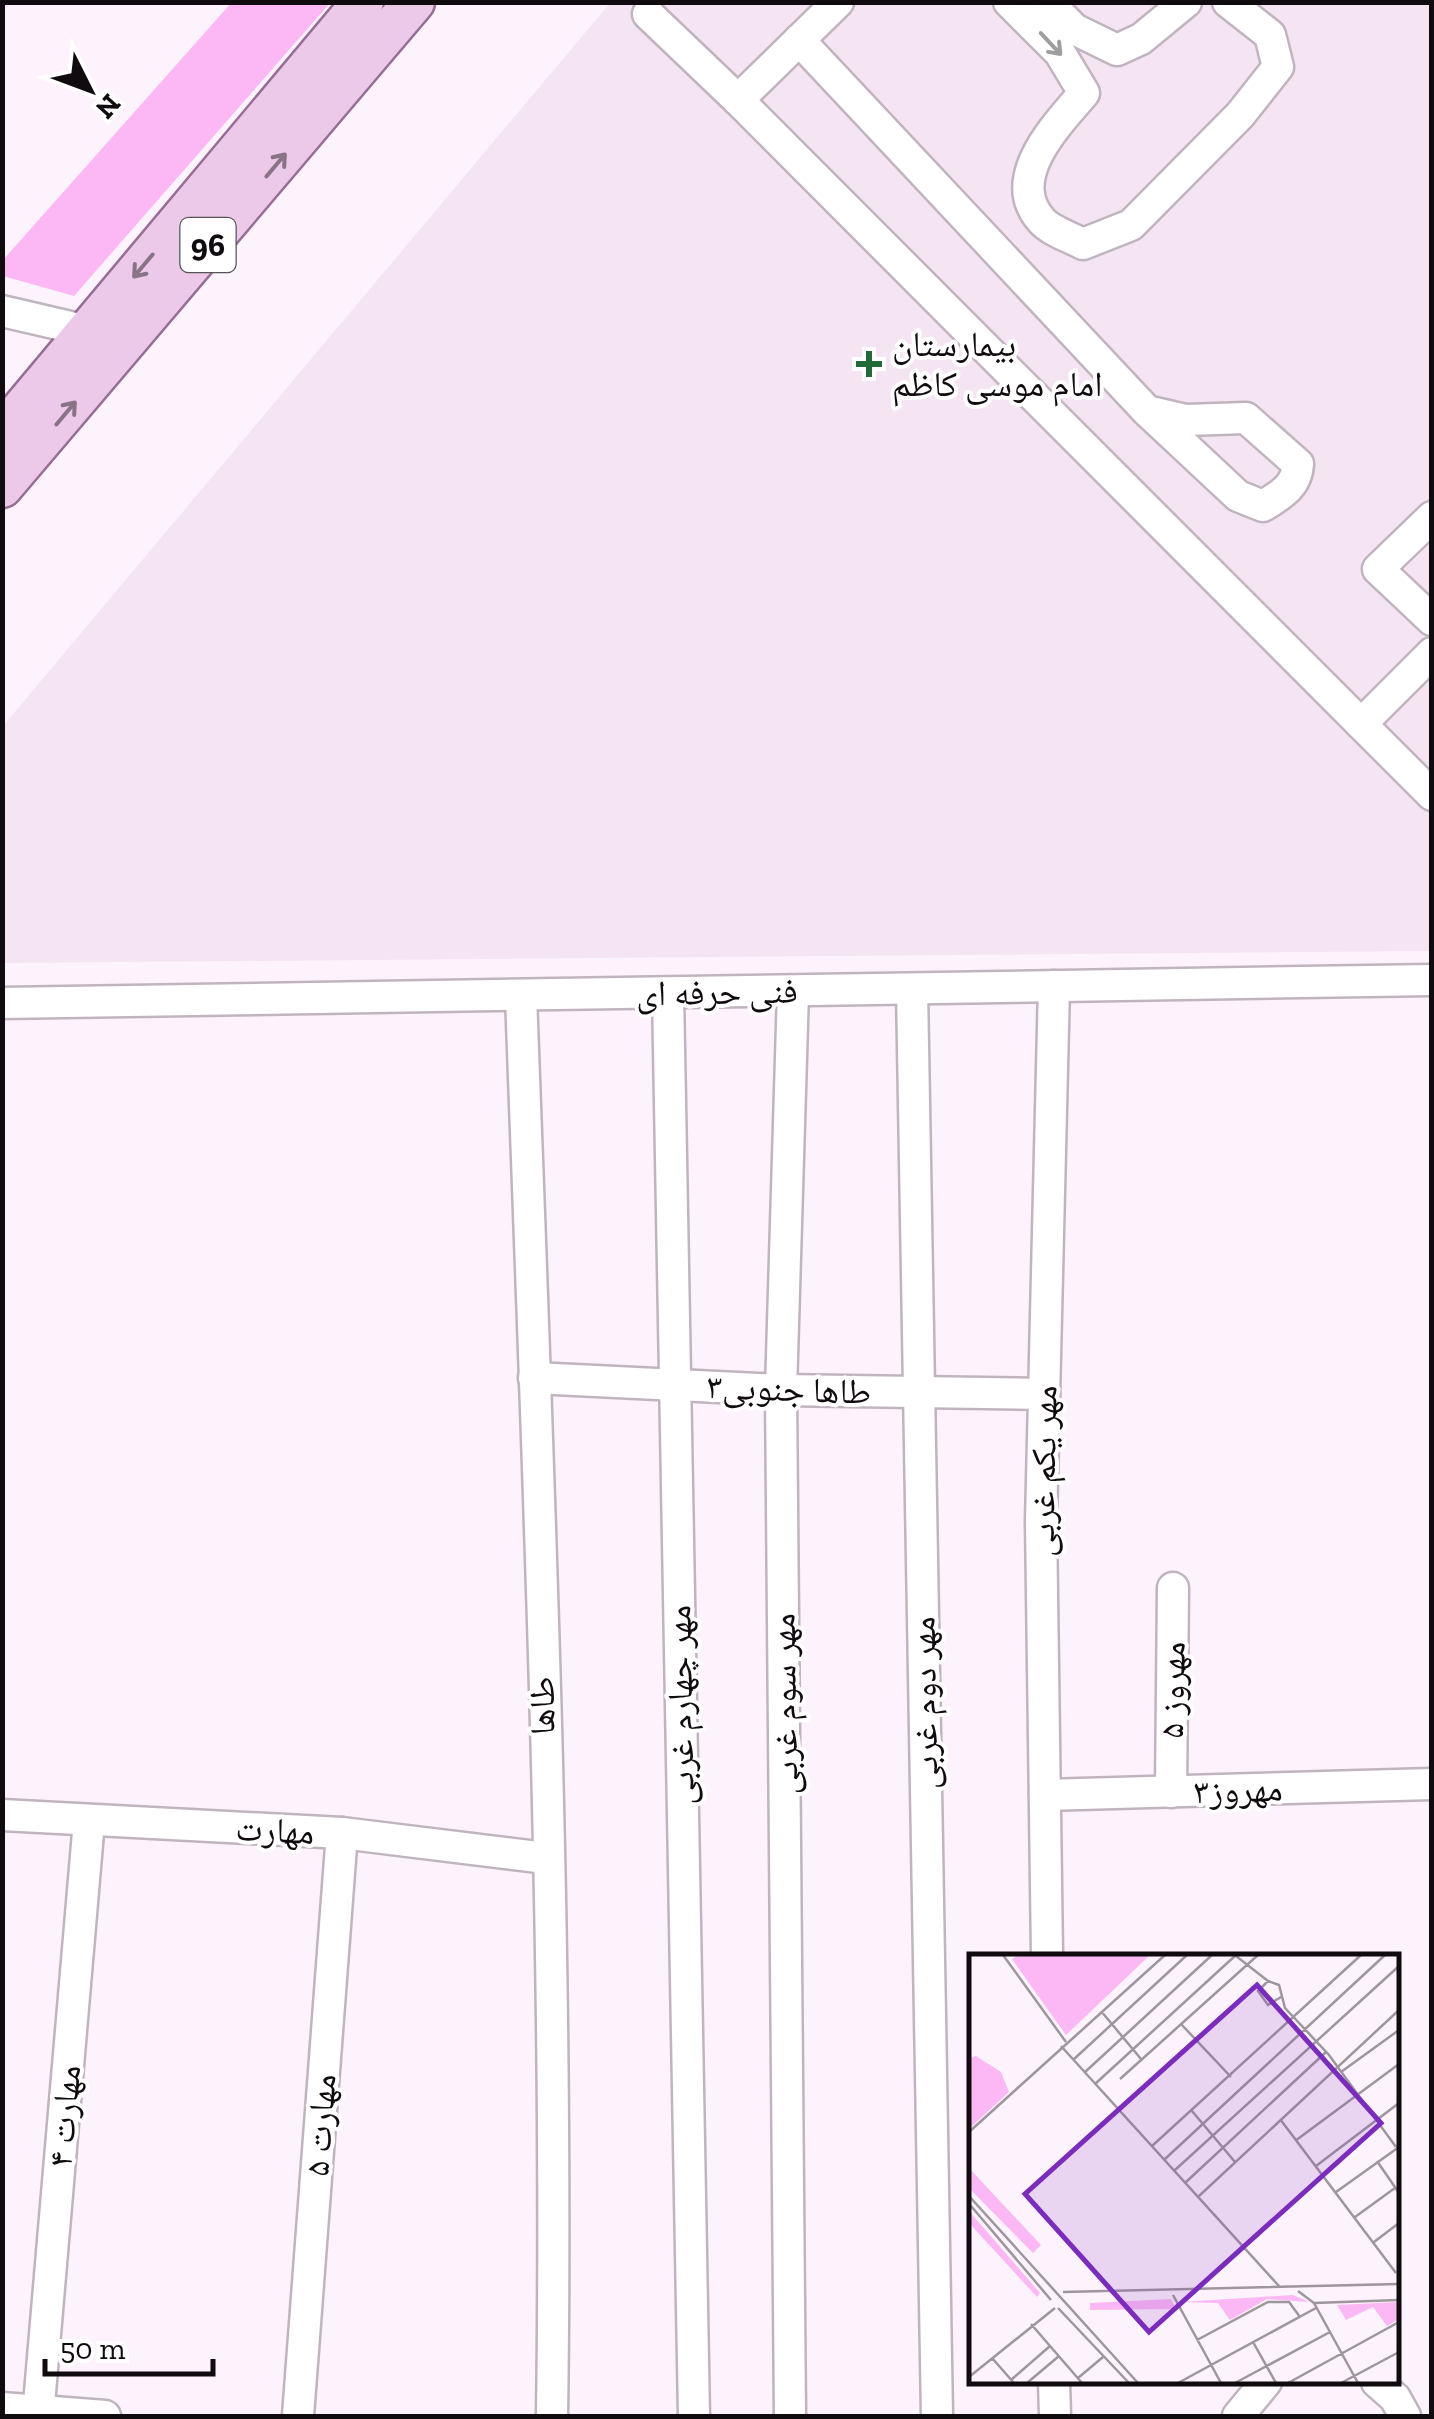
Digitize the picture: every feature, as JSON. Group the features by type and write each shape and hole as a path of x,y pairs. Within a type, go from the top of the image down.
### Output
{"main road":[{"name":"96","path":"2,433 362,2"},
{"name":"96","path":"2,487 414,2"}],"street":[{"path":"738,100 838,2"},
{"path":"1010,2 1060,53 1084,92 1036,151 1029,189 1042,221 1083,244 1130,224 1240,114 1278,68 1270,35 1228,2"},
{"path":"1048,2 1074,29 1117,50 1142,39 1186,2"},
{"path":"648,14 1432,794"},
{"path":"799,40 1146,412 1238,496 1263,506 1289,489 1298,474 1298,464 1246,418 1186,420 1146,412"},
{"path":"2,310 88,331"},
{"path":"1432,517 1378,568 1432,620"},
{"path":"1361,724 1432,653"},
{"name":"فنی حرفه ای","path":"2,1003 1432,980"},
{"name":"مهر یکم غربی","path":"1048,1954 1044,1394 1054,986"},
{"name":"مهر دوم غربی","path":"912,989 937,2416"},
{"name":"مهر سوم غربی","path":"790,2416 781,1390 792,991"},
{"name":"مهر چهارم غربی","path":"668,992 694,2416"},
{"name":"طاها","path":"521,995 546,1858 554,2240 552,2416"},
{"name":"طاها جنوبی۳","path":"534,1378 781,1390 1044,1394"},
{"name":"مهروز ۵","path":"1171,1792 1173,1588"},
{"name":"مهروز۳","path":"1045,1795 1432,1784"},
{"name":"مهارت","path":"2,1815 342,1833 546,1858"},
{"name":"مهارت ۴","path":"38,2414 89,1821"},
{"name":"مهارت ۵","path":"298,2416 342,1833"},
{"path":"1054,2384 1055,2416"},
{"path":"1237,2413 1264,2384"},
{"path":"1380,2384 1396,2398 1405,2416"},
{"path":"2,2408 38,2414 105,2416"}],"shaded area":[{"path":"232,2 330,3 74,296 3,276 3,260"},
{"name":"بیمارستان امام موسی کاظم","path":"610,3 1431,3 1431,951 3,963 3,726"}],"place":[{"name":"بیمارستان امام موسی کاظم","path":"869,364"}]}
